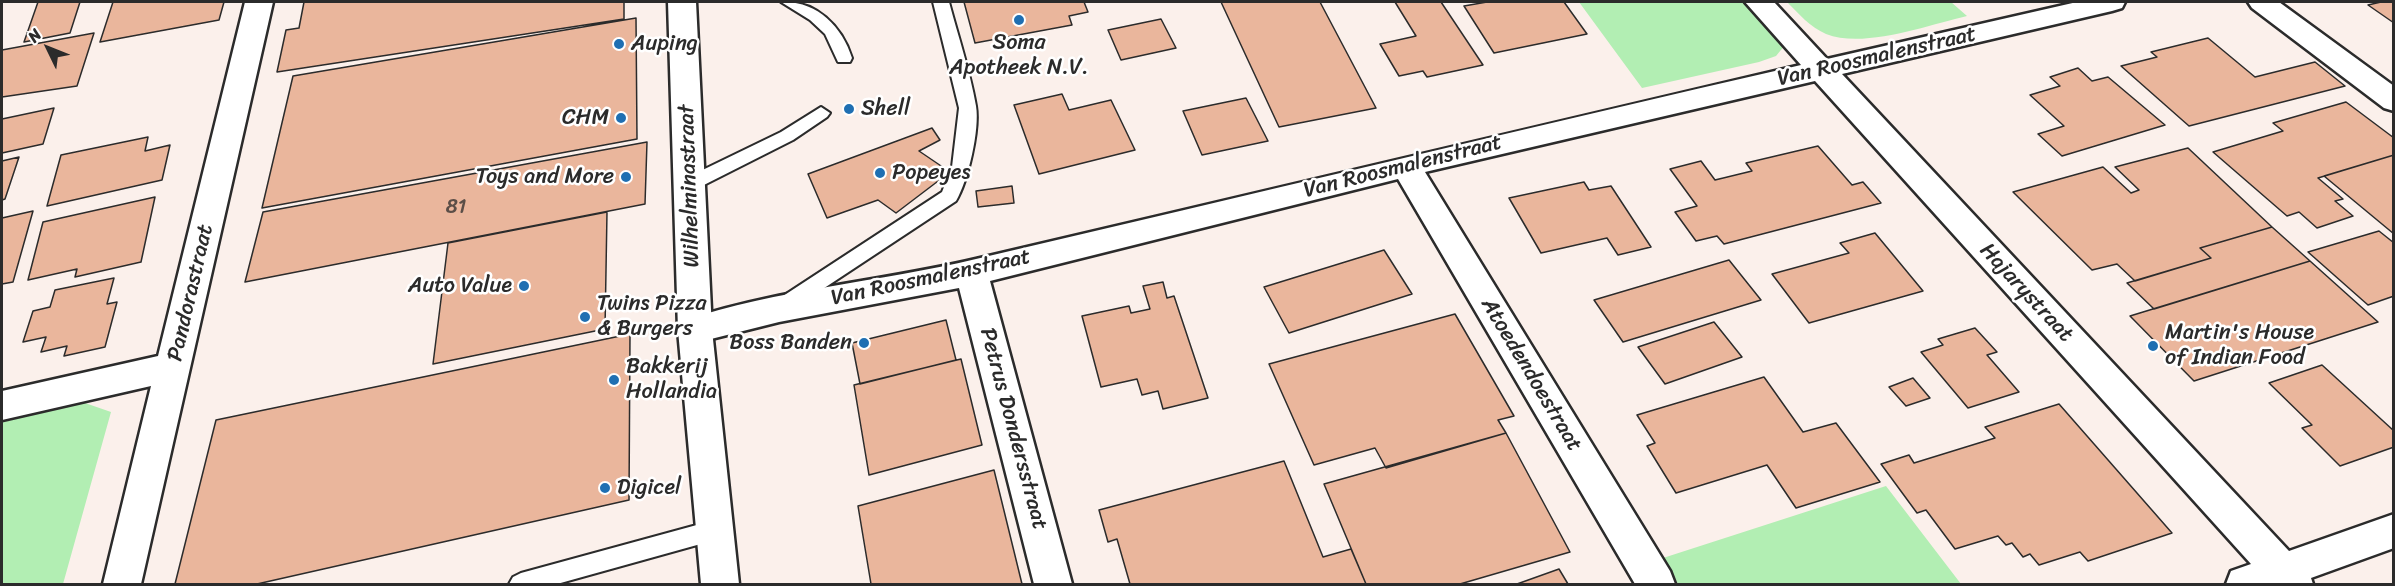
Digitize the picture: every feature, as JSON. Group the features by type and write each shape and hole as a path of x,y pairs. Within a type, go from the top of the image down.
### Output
{"street":[{"name":"Pandorastraat","path":"122,585 259,2"},
{"name":"Wilhelminastraat","path":"682,2 695,330 720,585"},
{"name":"Hajarystraat","path":"1759,2 2288,578"},
{"name":"Van Roosmalenstraat","path":"695,330 779,309 972,273 1406,166 2112,2"},
{"path":"2262,2 2394,101"},
{"name":"Atoedendoestraat","path":"1406,166 1656,585"},
{"name":"Petrus Dondersstraat","path":"972,273 1053,585"},
{"path":"2,405 174,367"},
{"path":"2245,585 2288,578 2394,531"}],"lane":[{"path":"789,2 826,22 842,48 844,58"},
{"path":"779,309 950,196 961,167 968,108 941,2"},
{"path":"690,184 787,136 821,113"},
{"path":"520,585 582,576 715,530"}],"green space":[{"path":"1579,2 1754,2 1779,30 1785,45 1776,56 1759,62 1642,88"},
{"path":"1787,2 1951,2 1967,16 1896,34 1859,39 1841,38 1815,28"},
{"path":"85,403 111,412 63,584 2,584 2,422"},
{"path":"1886,486 1961,584 1678,584 1663,558"}],"building":[{"path":"38,2 80,2 70,33 24,42"},
{"path":"113,2 224,2 219,20 100,42"},
{"path":"304,2 624,2 624,19 277,72 286,30 299,28"},
{"name":"Soma Apotheek N.V.","path":"964,2 1084,2 1088,12 1069,16 1072,25 975,43"},
{"path":"1221,2 1320,2 1376,108 1279,127"},
{"path":"1395,2 1441,2 1483,65 1427,77 1423,71 1399,76 1380,44 1416,36"},
{"path":"1487,2 1564,2 1587,34 1494,53 1464,6"},
{"path":"2394,2 2394,23 2368,5"},
{"path":"636,18 637,139 262,208 293,76"},
{"path":"1161,19 1176,48 1121,60 1108,30"},
{"path":"94,33 77,86 2,97 2,50"},
{"path":"2208,38 2255,77 2315,62 2345,86 2189,126 2121,66 2157,57 2151,52"},
{"path":"2078,68 2092,81 2108,77 2165,125 2062,156 2038,134 2064,126 2030,95 2060,86 2050,77"},
{"path":"1062,94 1069,110 1111,100 1135,150 1039,174 1014,105"},
{"path":"1246,98 1268,141 1202,155 1183,111"},
{"path":"2346,102 2394,138 2394,155 2318,178 2343,199 2335,201 2353,216 2317,228 2299,212 2287,216 2213,152 2283,131 2273,123"},
{"path":"54,108 43,144 2,153 2,119"},
{"name":"Popeyes","path":"932,128 940,140 919,151 950,172 896,213 878,200 827,218 808,174"},
{"path":"148,137 145,151 170,145 162,180 47,206 61,155"},
{"path":"647,142 645,204 245,282 263,212"},
{"path":"1818,146 1852,185 1863,182 1881,203 1724,244 1717,236 1696,241 1675,212 1697,206 1670,169 1701,161 1715,180 1752,171 1746,163"},
{"path":"2188,148 2272,227 2200,248 2211,258 2135,281 2117,264 2092,270 2013,192 2103,167 2131,193 2139,190 2115,167"},
{"path":"2394,155 2394,234 2324,176"},
{"path":"19,157 5,199 2,200 2,161"},
{"path":"1584,182 1589,190 1611,186 1651,247 1618,255 1607,238 1541,253 1509,198"},
{"path":"1012,186 1014,203 978,207 976,191"},
{"path":"155,197 141,262 75,277 77,269 28,280 43,222"},
{"path":"33,211 13,282 2,284 2,218"},
{"name":"Auto Value","path":"607,212 605,329 433,364 448,243"},
{"path":"2272,227 2310,261 2154,309 2127,283 2211,258 2200,248"},
{"path":"2379,231 2394,243 2394,296 2368,305 2308,252"},
{"path":"1875,233 1923,291 1809,323 1772,274 1849,253 1840,243"},
{"path":"1384,250 1412,294 1289,333 1264,287"},
{"path":"1729,260 1761,300 1623,342 1594,300"},
{"path":"2310,261 2378,322 2194,381 2130,316"},
{"path":"114,278 107,304 117,302 105,347 64,356 67,346 41,352 46,337 23,342 33,311 50,307 55,290"},
{"path":"1163,282 1167,298 1174,296 1208,398 1163,409 1158,391 1142,395 1137,379 1101,387 1082,316 1129,306 1131,313 1150,309 1143,286"},
{"path":"1455,314 1514,416 1498,420 1506,433 1386,468 1375,448 1314,465 1269,364"},
{"path":"946,320 956,360 860,384 852,343"},
{"path":"1714,322 1742,357 1665,384 1638,347"},
{"path":"1975,328 1997,352 1987,355 2019,392 1968,408 1921,352 1943,345 1938,339"},
{"path":"630,334 629,500 257,584 175,584 216,420"},
{"path":"961,359 982,445 869,475 854,385"},
{"path":"2322,365 2394,431 2394,447 2340,466 2302,428 2312,425 2269,383"},
{"path":"1764,377 1803,432 1836,423 1880,482 1796,508 1767,465 1676,493 1647,446 1655,443 1637,415"},
{"path":"1913,378 1930,398 1906,406 1889,387"},
{"path":"2059,404 2172,533 2088,561 2080,552 2039,565 2030,554 2023,557 2012,543 2006,545 1998,536 1955,549 1926,510 1917,513 1881,464 1909,455 1914,463 1995,438 1985,427"},
{"path":"1506,433 1570,552 1460,584 1366,584 1324,484"},
{"path":"1284,461 1323,557 1351,549 1366,584 1130,584 1117,539 1108,542 1099,510"},
{"path":"994,470 1022,584 871,584 858,506"},
{"path":"1559,569 1568,584 1517,584"}],"place":[{"name":"Soma Apotheek N.V.","path":"1019,20"},
{"name":"Auping","path":"619,44"},
{"name":"Shell","path":"849,109"},
{"name":"CHM","path":"621,118"},
{"name":"Popeyes","path":"880,173"},
{"name":"Toys and More","path":"626,177"},
{"name":"Auto Value","path":"524,286"},
{"name":"Twins Pizza & Burgers","path":"585,317"},
{"name":"Boss Banden","path":"864,343"},
{"name":"Martin's House of Indian Food","path":"2153,346"},
{"name":"Bakkerij Hollandia","path":"614,380"},
{"name":"Digicel","path":"605,488"}]}
